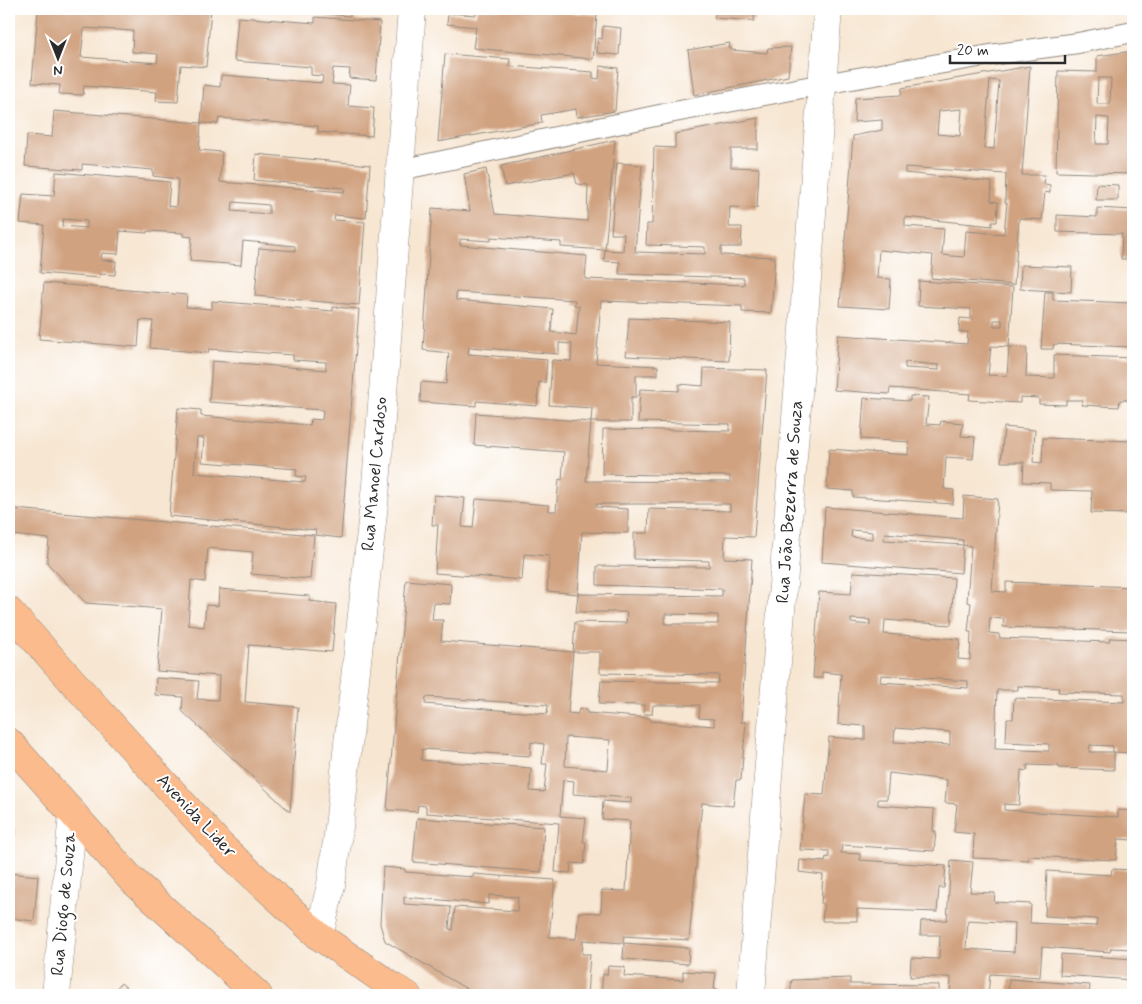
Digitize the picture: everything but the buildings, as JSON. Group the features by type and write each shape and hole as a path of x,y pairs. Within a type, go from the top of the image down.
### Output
{"main road":[{"name":"Avenida Lider","path":"9,610 221,846 319,936 407,995"},
{"path":"9,742 131,879 258,995"}],"street":[{"name":"Rua Manoel Cardoso","path":"319,936 331,885 339,827 376,485 412,9"},
{"name":"Rua João Bezerra de Souza","path":"752,995 828,9"},
{"name":"Rua Diogo de Souza","path":"56,995 72,813"}],"lane":[{"path":"400,170 669,113 823,84 1078,43 1133,32"}]}
